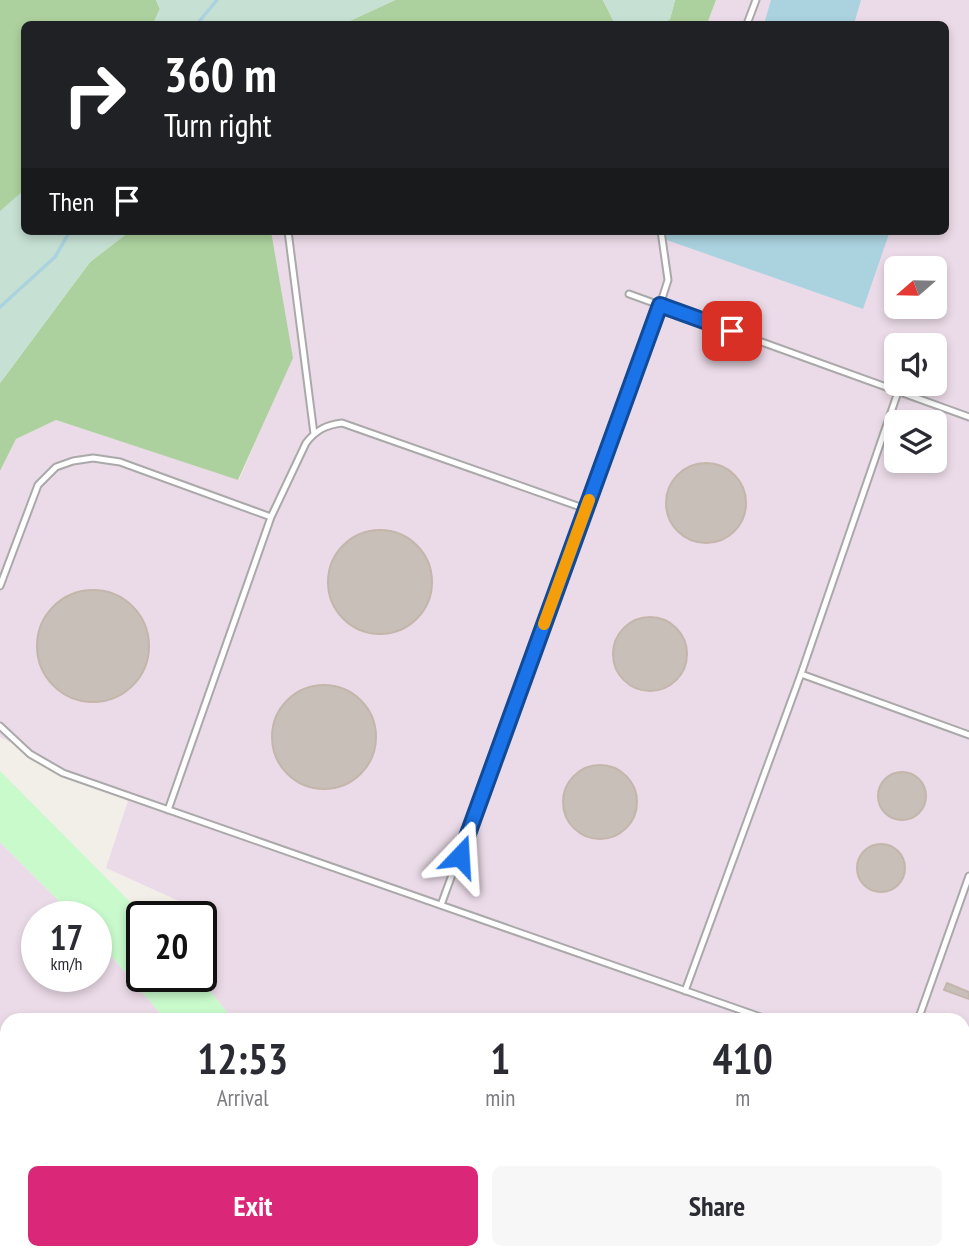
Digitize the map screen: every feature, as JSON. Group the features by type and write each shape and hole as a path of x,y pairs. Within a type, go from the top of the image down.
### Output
{"lane":[{"path":"748,21 756,0"},
{"path":"289,235 314,434"},
{"path":"442,905 660,305 668,280 662,235"},
{"path":"629,294 884,387"},
{"path":"685,991 801,674 897,396"},
{"path":"909,396 969,417"},
{"path":"168,810 271,517 306,443 314,434 327,425 342,422 586,509"},
{"path":"0,586 38,485 56,467 73,461 93,458 120,462 271,517"},
{"path":"801,674 969,735"},
{"path":"0,726 30,754 63,773 749,1013"},
{"path":"920,1013 969,876"}],"shaded area":[{"path":"716,0 969,0 969,1013 227,1013 211,992 217,992 217,901 179,901 106,868 128,801 0,737 0,471 16,439 56,420 239,480 292,358 272,235 949,235 949,21 708,21"},
{"path":"0,842 59,901 21,901 21,992 112,992 112,957 126,973 126,992 142,992 160,1013 0,1013"}],"green space":[{"path":"0,0 156,0 160,9 154,21 21,21 21,219 0,230"},
{"path":"156,0 395,0 350,21 154,21 160,9"},
{"path":"395,0 603,0 614,21 350,21"},
{"path":"603,0 675,0 670,19 666,21 614,21"},
{"path":"675,0 716,0 708,21 666,21 670,19"},
{"path":"21,193 21,235 125,235 90,262 0,383 0,211"},
{"path":"125,235 272,235 293,358 238,480 56,420 16,439 0,471 0,383 90,262"},
{"path":"0,771 129,901 126,901 126,973 112,957 112,901 59,901 0,842"},
{"path":"142,992 211,992 227,1013 160,1013"}],"water":[{"path":"771,0 861,0 855,21 765,21"},
{"path":"662,235 889,235 863,309 661,238"}],"building":[{"path":"698,463 714,463 728,469 740,481 746,495 746,511 740,525 728,537 714,543 698,543 684,537 672,525 666,511 666,495 672,481 684,469"},
{"path":"380,530 400,534 417,545 428,562 432,582 428,602 417,619 400,630 380,634 360,630 343,619 332,602 328,582 332,562 343,545 360,534"},
{"path":"93,590 114,595 132,607 144,625 149,646 144,667 132,685 114,697 93,702 72,697 54,685 42,667 37,646 42,625 54,607 72,595"},
{"path":"643,617 657,617 671,623 681,633 687,654 681,675 671,685 657,691 643,691 629,685 619,675 613,661 613,647 619,633 629,623"},
{"path":"324,685 344,689 361,700 372,717 376,737 372,757 361,774 344,785 324,789 304,785 287,774 276,757 272,737 276,717 287,700 304,689"},
{"path":"600,765 614,768 626,776 634,788 637,802 634,816 626,828 614,836 600,839 586,836 574,828 566,816 563,802 566,788 574,776 586,768"},
{"path":"902,772 919,779 926,796 919,813 902,820 885,813 878,796 885,779"},
{"path":"881,844 898,851 905,868 898,885 881,892 864,885 857,868 864,851"},
{"path":"947,983 969,992 969,999 944,990"}],"waterway":[{"path":"200,21 217,0"},
{"path":"0,307 55,257 68,235"}],"slow traffic":[{"path":"544,624 589,500"}],"route":[{"path":"460,856 660,305 732,331"}]}
